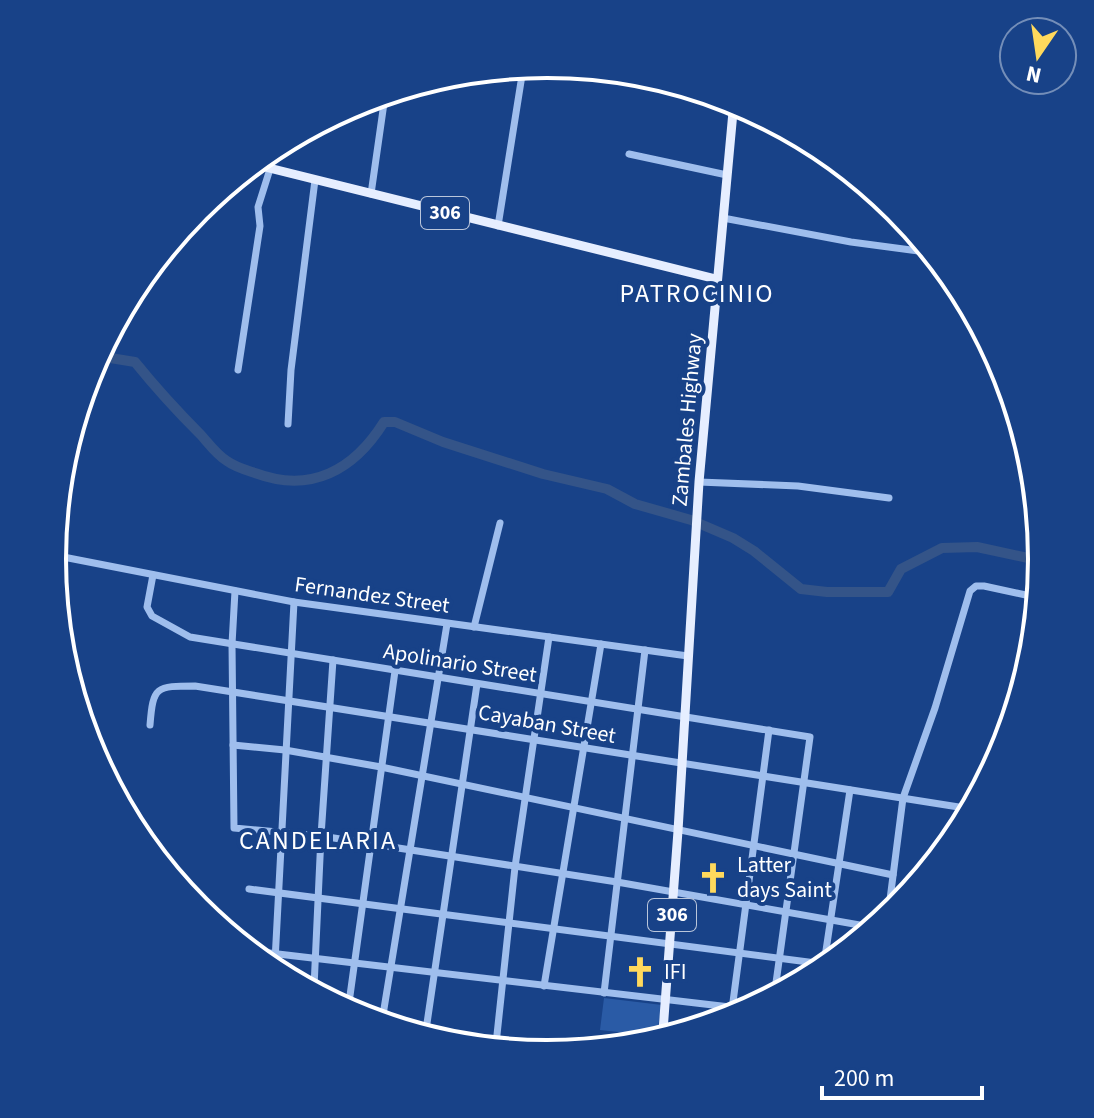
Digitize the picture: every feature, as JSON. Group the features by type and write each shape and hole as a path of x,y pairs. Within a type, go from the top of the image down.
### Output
{"main road":[{"name":"Zambales Highway","path":"663,1026 699,482 733,116"},
{"name":"306","path":"268,167 716,279"}],"street":[{"path":"498,226 521,79"},
{"path":"371,194 383,107"},
{"path":"629,154 727,175"},
{"path":"238,370 266,169"},
{"path":"288,424 291,370 315,180"},
{"path":"723,218 916,251"},
{"path":"699,482 798,486 889,498"},
{"path":"474,627 500,523"},
{"name":"Fernandez Street","path":"66,558 294,602 688,656"},
{"name":"Apolinario Street","path":"153,575 147,607 152,616 190,637 810,737 804,783"},
{"path":"890,895 903,798 935,708 970,591 976,586 984,586 1027,595"},
{"path":"235,591 232,644 234,828 282,830 321,836 617,882 859,925"},
{"path":"275,956 294,602"},
{"path":"384,1011 447,624"},
{"path":"497,1037 515,867 549,637"},
{"path":"544,986 601,644"},
{"path":"604,993 645,650"},
{"path":"314,980 333,660"},
{"path":"350,997 395,671"},
{"path":"427,1025 477,684"},
{"name":"Cayaban Street","path":"150,725 152,698 158,691 181,686 959,807"},
{"path":"733,1002 769,730"},
{"path":"233,745 285,750 381,767 893,875"},
{"path":"776,982 804,783"},
{"path":"826,951 850,790"},
{"path":"249,889 809,962"},
{"path":"279,958 315,959 723,1006"}],"shaded area":[{"path":"604,998 662,1005 658,1027 628,1033 600,1030"}],"waterway":[{"path":"111,358 135,362 220,456 237,467 275,479 295,481 329,473 359,453 384,422 395,422 443,442 543,474 607,489 635,504 691,520 754,551 801,589 888,592 901,569 942,548 977,547 1028,558"}],"place":[{"name":"Latter days Saint","path":"713,878"},
{"name":"IFI","path":"640,972"}],"district":[{"name":"PATROCINIO","path":"697,293"},
{"name":"CANDELARIA","path":"318,840"}]}
